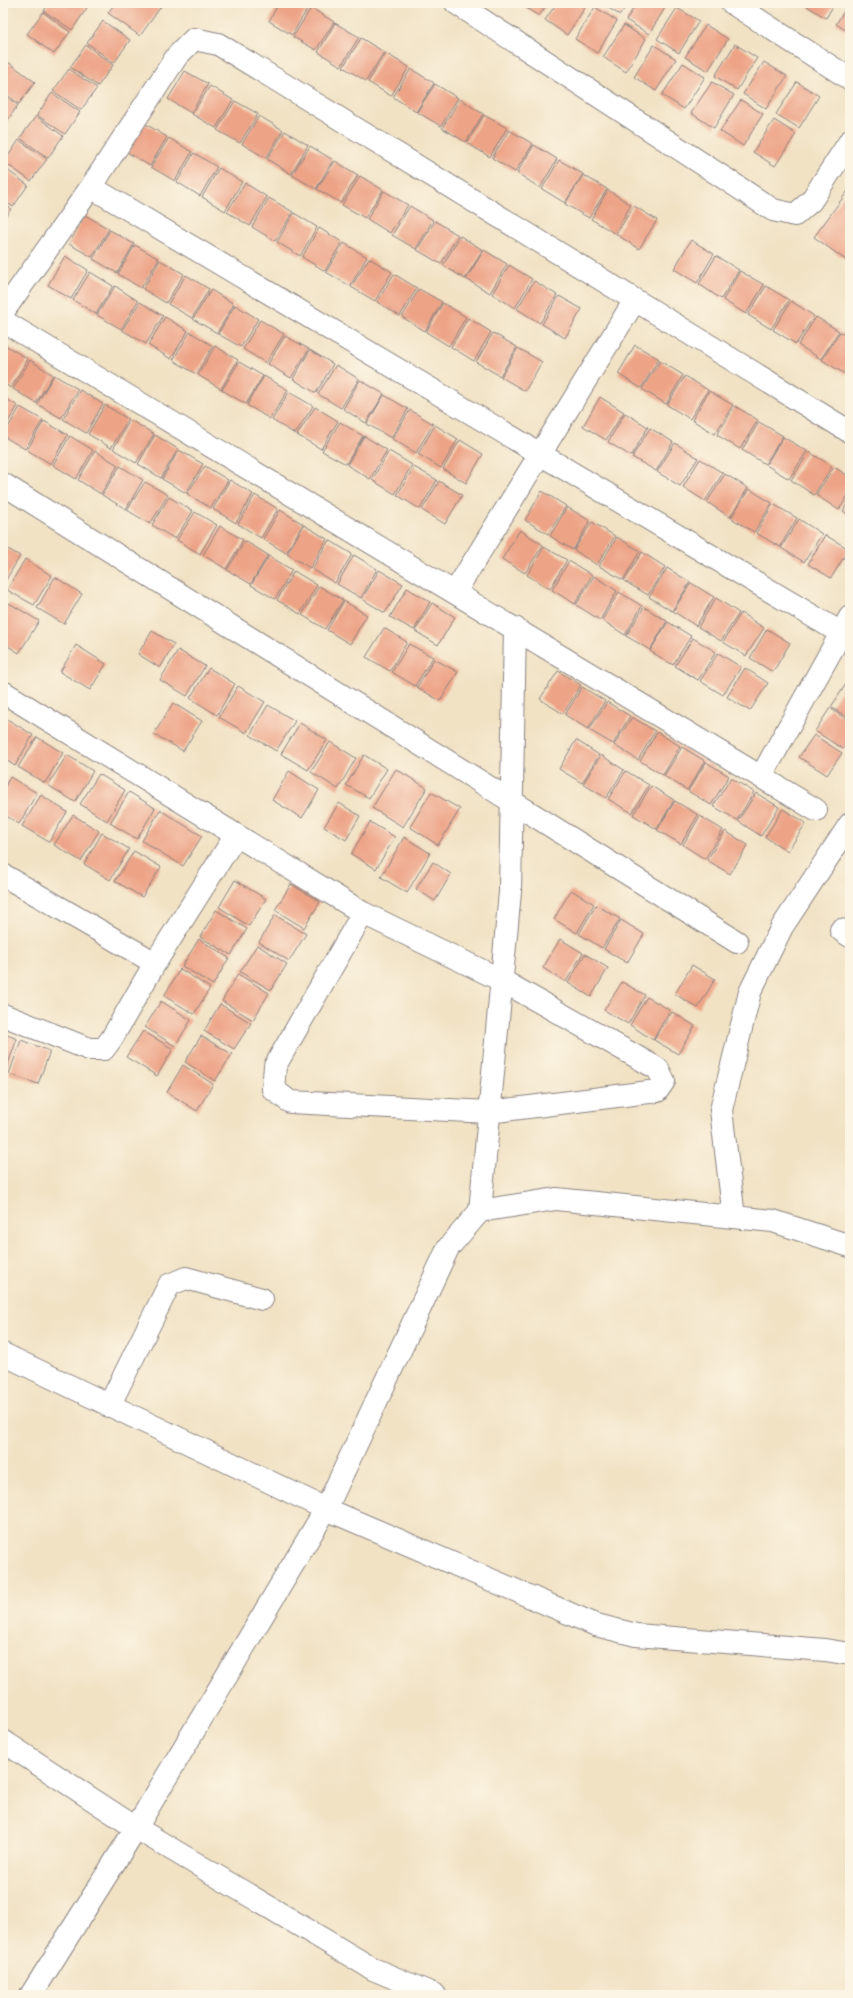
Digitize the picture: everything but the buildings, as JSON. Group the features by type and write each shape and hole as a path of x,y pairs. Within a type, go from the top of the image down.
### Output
{"street":[{"path":"732,3 850,79"},
{"path":"462,5 773,210 795,215 811,201 850,141"},
{"path":"3,312 92,187 177,56 194,39 218,44 850,432"},
{"path":"92,187 540,454 845,625 761,777"},
{"path":"455,592 635,300"},
{"path":"3,321 816,810"},
{"path":"3,484 737,942"},
{"path":"31,1995 136,1828 326,1508 448,1248 480,1211 510,892 515,628"},
{"path":"3,692 363,913 501,980 658,1069 664,1081 657,1091 489,1112 290,1102 273,1089 275,1066 363,913"},
{"path":"740,1218 721,1110 750,992 782,927 850,824"},
{"path":"3,1015 89,1049 104,1049 112,1038 155,963 236,835"},
{"path":"3,875 155,963"},
{"path":"480,1211 556,1199 773,1221 850,1246"},
{"path":"109,1406 169,1285 186,1278 262,1299"},
{"path":"3,1354 109,1406 326,1508 596,1625 636,1635 825,1650 850,1654"},
{"path":"3,1741 136,1828 373,1969 435,1995"}]}
